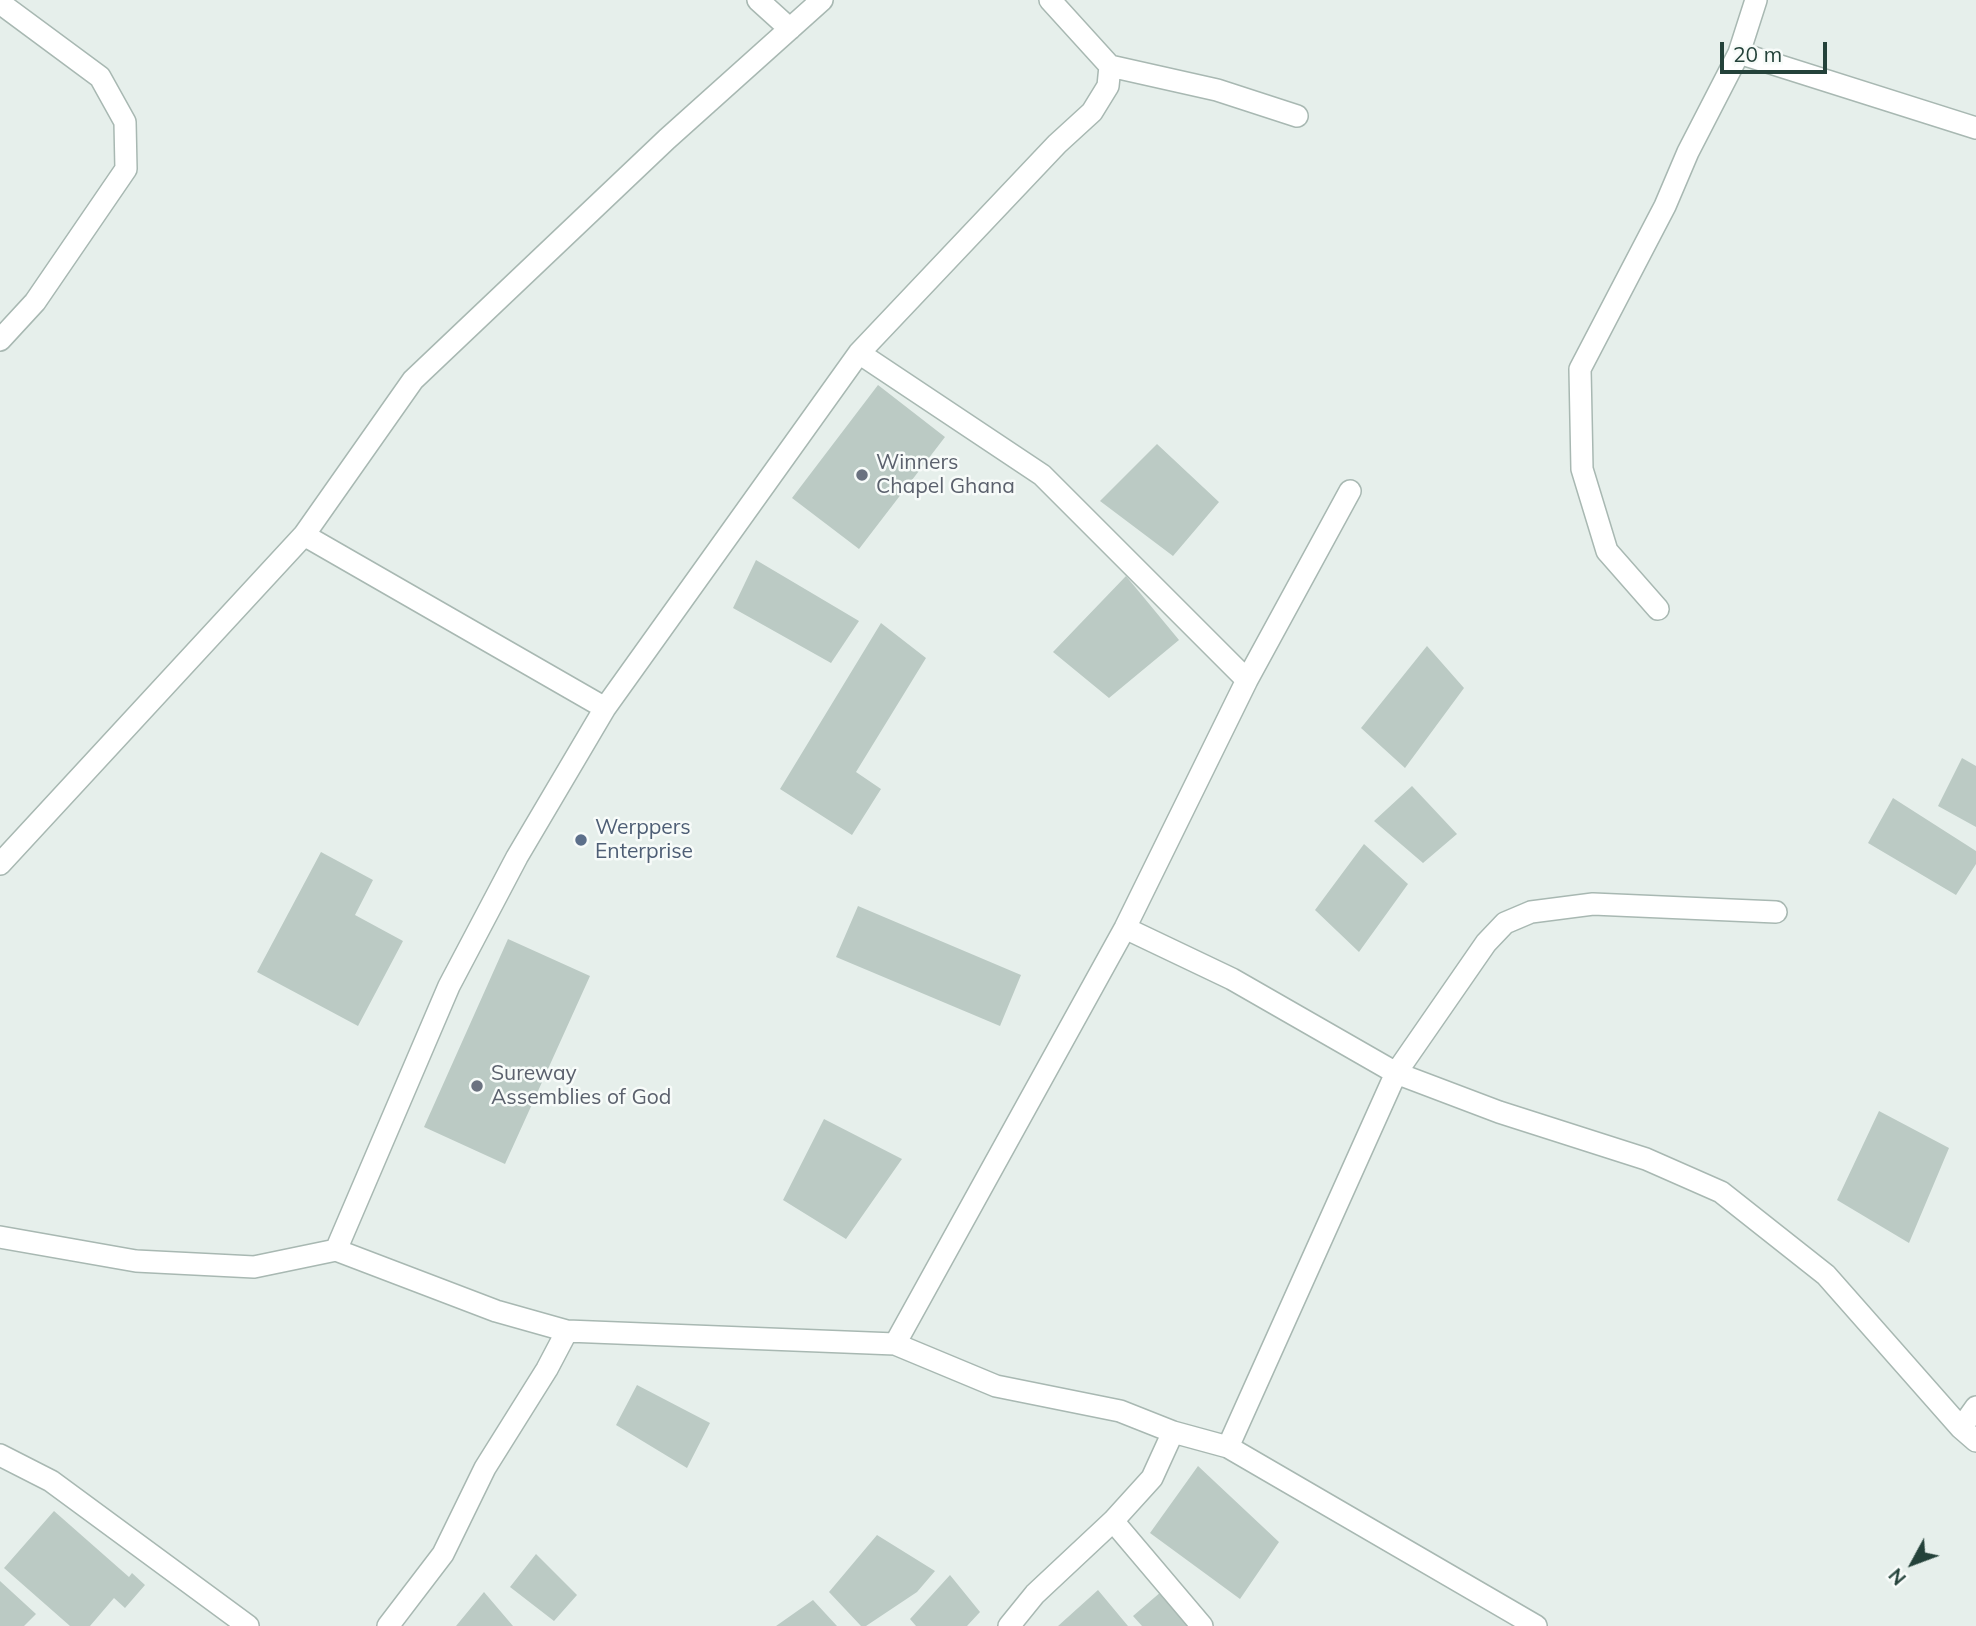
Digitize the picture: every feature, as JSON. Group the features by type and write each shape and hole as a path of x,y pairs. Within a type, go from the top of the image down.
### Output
{"street":[{"path":"758,0 790,29"},
{"path":"0,864 303,535 413,380 667,139 822,0"},
{"path":"1050,0 1110,66 1217,90 1297,116"},
{"path":"1658,609 1607,551 1582,469 1580,369 1665,206 1688,152 1740,52 1756,0"},
{"path":"0,3 100,77 125,122 126,169 35,302 0,340"},
{"path":"1740,52 1976,128"},
{"path":"336,1250 449,986 517,858 605,708 859,353 1057,144 1092,112 1108,86 1110,66"},
{"path":"859,353 1042,475 1247,680"},
{"path":"895,1344 1125,928 1247,680 1350,491"},
{"path":"303,535 605,708"},
{"path":"1228,1447 1396,1073 1486,943 1505,923 1531,912 1593,904 1776,912"},
{"path":"1125,928 1232,979 1396,1073 1499,1112 1646,1159 1721,1192 1826,1275 1969,1434"},
{"path":"0,1237 136,1261 254,1267 336,1250 496,1311 567,1331 895,1344 996,1386 1121,1411 1173,1432 1228,1447 1536,1626"},
{"path":"388,1626 443,1554 485,1468 547,1369 567,1331"},
{"path":"1969,1434 1976,1407"},
{"path":"1009,1626 1035,1594 1113,1521 1152,1478 1173,1432"},
{"path":"0,1455 51,1481 248,1626"},
{"path":"1113,1521 1202,1626"}],"building":[{"path":"878,385 945,437 859,549 792,498"},
{"path":"1157,444 1219,502 1173,556 1100,501"},
{"path":"756,560 859,621 831,663 733,608"},
{"path":"1126,576 1179,640 1109,698 1053,652"},
{"path":"881,623 926,658 856,772 881,789 852,835 780,789"},
{"path":"1427,646 1464,688 1405,768 1361,728"},
{"path":"1962,758 1976,766 1976,827 1938,806"},
{"path":"1412,786 1457,834 1423,863 1374,821"},
{"path":"1893,798 1976,851 1976,864 1956,895 1868,843"},
{"path":"1364,844 1408,884 1359,952 1315,910"},
{"path":"321,852 373,880 355,915 403,941 358,1026 257,972"},
{"path":"858,906 1021,975 1000,1026 836,957"},
{"path":"508,939 590,976 505,1164 424,1127"},
{"path":"1879,1111 1949,1148 1909,1243 1837,1200"},
{"path":"824,1119 902,1159 846,1239 783,1200"},
{"path":"637,1385 710,1423 687,1468 616,1425"},
{"path":"1198,1466 1279,1542 1240,1599 1150,1533"},
{"path":"54,1511 129,1577 132,1573 145,1585 125,1608 114,1598 90,1626 70,1626 4,1568"},
{"path":"877,1535 935,1571 917,1592 866,1626 861,1626 829,1592"},
{"path":"536,1554 577,1595 554,1621 510,1587"},
{"path":"950,1575 980,1612 967,1626 916,1626 910,1619"},
{"path":"0,1581 36,1614 24,1626 0,1626"},
{"path":"1098,1590 1128,1626 1058,1626"},
{"path":"1162,1591 1192,1626 1142,1626 1133,1616"},
{"path":"484,1592 513,1626 456,1626"},
{"path":"813,1600 837,1626 776,1626"}],"place":[{"name":"Winners Chapel Ghana","path":"862,475"},
{"name":"Werppers Enterprise","path":"581,840"},
{"name":"Sureway Assemblies of God","path":"477,1086"}]}
